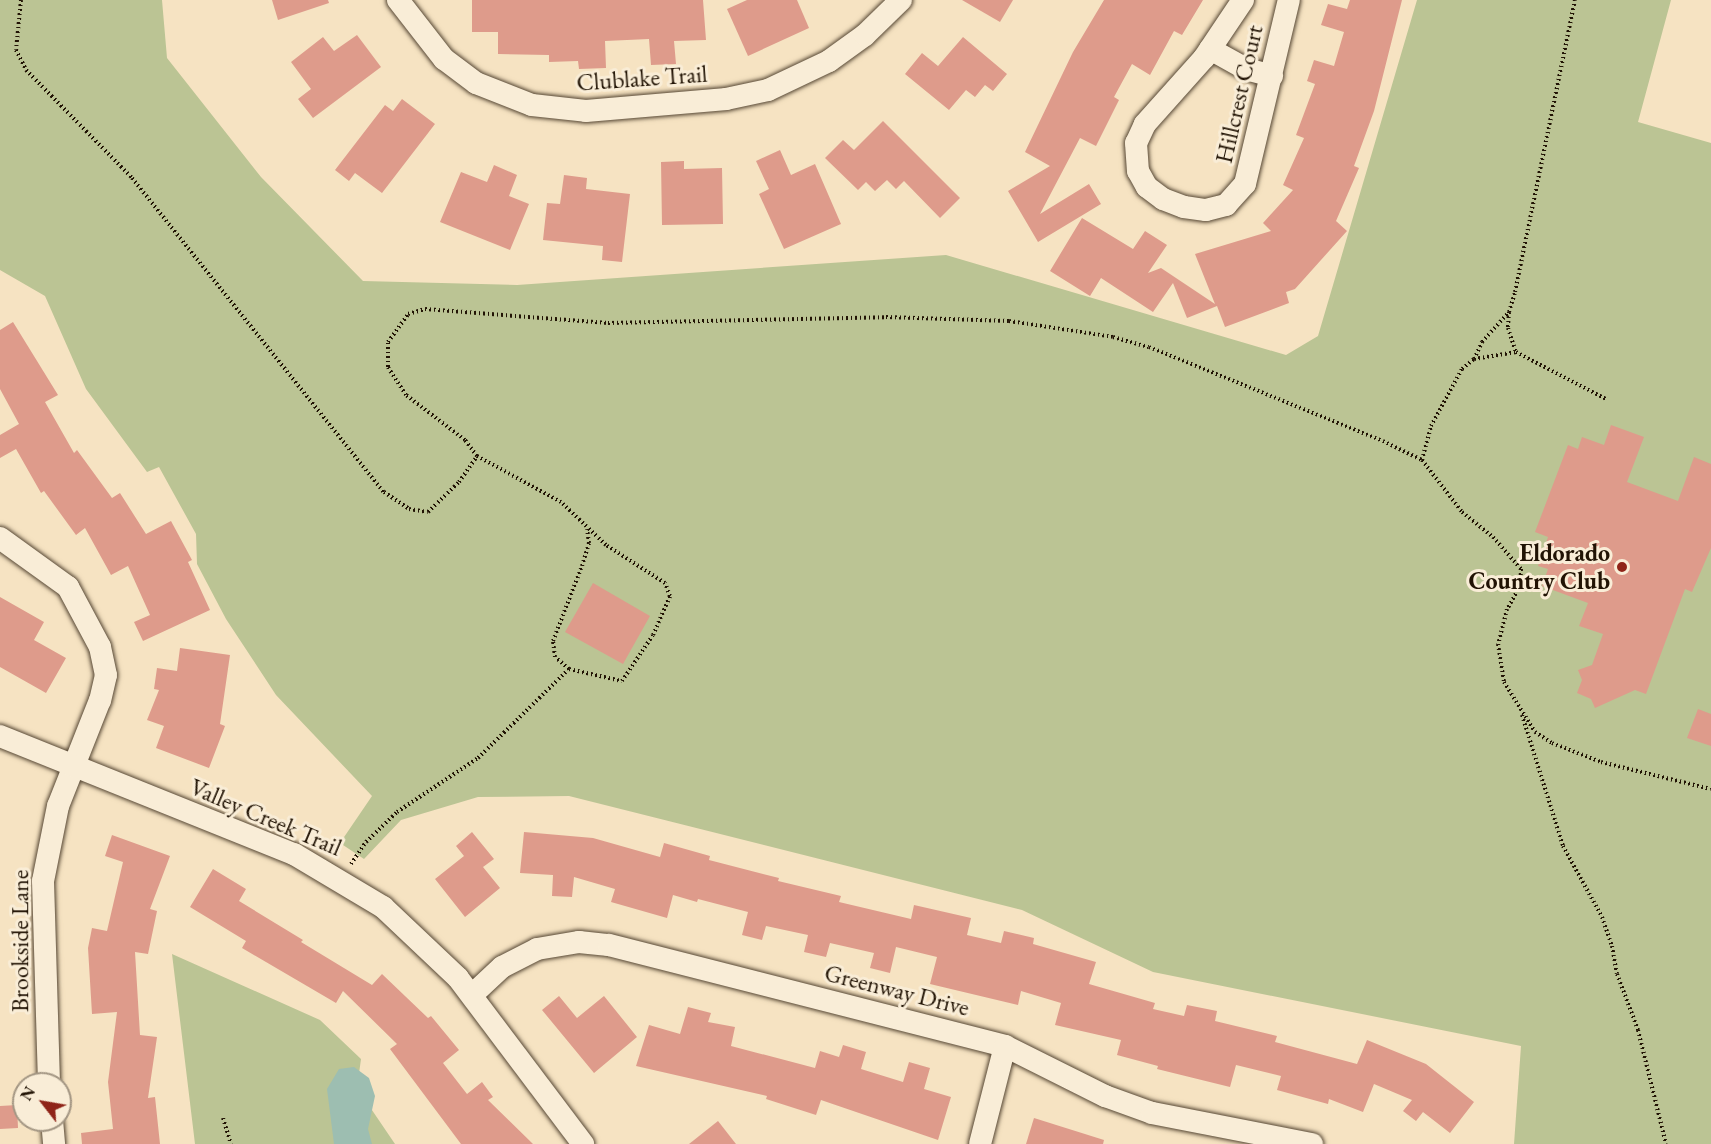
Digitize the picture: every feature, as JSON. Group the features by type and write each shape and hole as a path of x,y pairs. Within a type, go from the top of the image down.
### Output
{"street":[{"name":"Clublake Trail","path":"398,0 444,59 476,82 532,105 586,111 726,99 768,90 828,61 865,35 901,0"},
{"name":"Hillcrest Court","path":"1243,0 1210,49 1145,123 1136,143 1136,162 1142,180 1163,199 1206,210 1233,200 1250,173 1289,0"},
{"path":"1210,49 1246,69 1272,76"},
{"name":"Brookside Lane","path":"0,538 68,587 100,647 106,675 104,687 73,766 53,826 42,897 49,1072"},
{"name":"Valley Creek Trail","path":"0,736 276,846 346,882 401,922 472,995 583,1144"},
{"name":"Greenway Drive","path":"472,995 502,967 524,954 562,943 593,943 1005,1046 1134,1107 1312,1144"},
{"path":"980,1144 1005,1046"}],"path":[{"path":"21,0 16,50 26,70 132,178 384,492 409,509 428,512 459,482 477,456"},
{"path":"1516,352 1508,328 1509,312 1575,0"},
{"path":"587,529 589,543 585,558 553,641 555,657 569,669 622,681 653,635 670,596 665,583 587,529 561,502 477,456 465,440 406,396 388,367 388,342 408,314 425,309 608,323 886,317 1036,324 1149,347 1383,441 1422,460 1462,512 1493,537 1521,569 1520,586 1507,609 1498,644 1504,682 1535,732 1552,743 1601,762 1711,789"},
{"path":"1422,460 1431,426 1448,390 1474,359 1482,342 1509,312"},
{"path":"1474,359 1516,352 1606,399"},
{"path":"346,882 353,858 397,812 477,758 569,669"},
{"path":"1521,711 1563,846 1602,917 1612,946 1617,974 1638,1030 1666,1144"},
{"path":"223,1118 231,1144"}],"green space":[{"name":"Eldorado Country Club","path":"0,0 162,0 167,58 261,177 363,281 517,285 946,255 1286,355 1318,336 1417,0 1671,0 1638,122 1711,143 1711,1144 1514,1144 1521,1046 1153,972 1022,910 569,796 478,797 401,820 364,859 340,843 372,796 276,695 226,619 197,564 196,534 159,467 147,472 86,389 45,296 0,270"},
{"path":"172,954 320,1020 361,1059 357,1088 395,1144 195,1144"}],"shaded area":[{"path":"354,1067 369,1078 375,1096 368,1129 372,1144 334,1144 327,1089 339,1069"}],"building":[{"path":"272,0 328,0 329,3 278,20"},
{"path":"472,0 703,0 706,40 674,41 676,64 651,65 649,39 605,41 606,68 579,69 578,61 549,62 549,55 498,54 498,32 472,32"},
{"path":"747,0 797,0 809,28 748,56 727,9"},
{"path":"962,0 1013,0 1000,22"},
{"path":"1104,0 1203,0 1182,35 1174,31 1150,75 1132,64 1114,97 1119,100 1096,146 1080,138 1040,214 1089,184 1101,204 1038,242 1008,191 1050,166 1025,152 1073,52"},
{"path":"1350,0 1402,0 1374,111 1354,166 1359,168 1336,221 1347,231 1295,289 1286,292 1289,303 1225,327 1217,306 1187,318 1173,283 1153,312 1101,278 1090,296 1050,271 1082,218 1133,249 1145,231 1167,245 1148,273 1161,268 1215,304 1195,254 1271,231 1263,223 1293,190 1283,185 1304,138 1296,135 1315,84 1307,81 1314,60 1334,66 1344,32 1321,25 1328,4 1347,9"},
{"path":"357,35 381,67 313,118 298,99 311,89 291,62 323,37 334,51"},
{"path":"963,37 1007,74 993,91 985,85 975,97 966,90 949,110 905,74 922,53 938,66"},
{"path":"402,99 435,124 382,193 355,173 349,181 335,170 385,105 393,111"},
{"path":"883,121 960,198 940,218 904,181 896,189 887,180 875,191 866,182 858,190 825,158 843,140 854,150"},
{"path":"780,150 791,175 815,164 841,224 784,249 759,194 769,189 756,161"},
{"path":"684,161 684,169 722,168 723,224 662,225 661,162"},
{"path":"494,165 517,175 509,196 529,204 510,250 440,222 461,172 487,182"},
{"path":"564,175 587,178 586,189 630,194 622,262 602,260 603,246 543,240 547,203 560,204"},
{"path":"13,322 58,395 45,402 74,453 77,450 112,498 120,493 146,534 171,521 192,560 188,562 210,610 143,641 134,622 150,615 128,566 111,575 85,528 76,535 44,491 41,493 16,449 0,458 0,435 19,424 0,389 0,330"},
{"name":"Eldorado Country Club","path":"1611,425 1644,437 1627,482 1678,501 1694,457 1711,464 1711,548 1692,592 1685,589 1646,694 1635,690 1595,708 1591,699 1577,693 1582,680 1578,670 1592,665 1603,634 1579,626 1588,603 1542,586 1548,569 1538,566 1548,537 1535,532 1568,445 1578,449 1582,437 1604,445"},
{"path":"593,583 650,616 623,664 565,632"},
{"path":"0,597 44,622 34,640 66,658 46,693 0,667"},
{"path":"180,648 230,655 220,724 225,726 209,768 156,748 164,726 147,720 159,690 154,689 157,668 177,671"},
{"path":"1698,709 1711,714 1711,746 1687,738"},
{"path":"472,832 494,859 483,867 500,888 465,917 435,879 464,856 456,846"},
{"path":"524,832 593,838 660,857 664,843 710,856 709,860 779,878 778,881 841,896 839,902 911,919 914,905 971,918 967,935 1001,943 1004,931 1034,938 1033,944 1096,962 1089,984 1155,1003 1153,1009 1184,1016 1187,1005 1217,1011 1215,1021 1277,1036 1275,1042 1357,1064 1367,1040 1426,1064 1474,1102 1450,1133 1423,1112 1416,1121 1403,1111 1412,1100 1374,1084 1363,1112 1329,1099 1328,1104 1277,1090 1281,1076 1236,1065 1230,1087 1157,1069 1158,1066 1117,1055 1121,1040 1055,1025 1061,1003 1021,991 1018,1005 930,984 937,957 896,947 890,973 870,968 874,953 830,943 826,957 804,952 808,935 766,926 762,940 742,935 748,912 698,899 697,902 673,895 667,918 611,902 615,889 574,877 572,897 552,896 553,875 520,873"},
{"path":"112,835 170,856 150,909 157,911 148,954 135,952 140,1035 157,1037 148,1098 155,1097 160,1144 82,1144 81,1133 113,1129 108,1082 117,1012 92,1014 88,948 92,928 107,931 123,862 105,856"},
{"path":"213,869 246,889 239,901 372,985 382,974 428,1018 431,1016 459,1050 443,1063 467,1094 482,1082 493,1097 488,1100 533,1144 461,1144 390,1049 397,1044 343,991 336,1003 242,948 246,941 190,907"},
{"path":"559,996 577,1018 604,996 637,1037 594,1073 542,1010"},
{"path":"688,1007 711,1013 708,1022 735,1027 731,1046 815,1068 820,1051 839,1057 843,1045 866,1052 861,1069 903,1082 909,1062 930,1068 924,1089 951,1097 938,1140 821,1100 816,1115 766,1099 767,1096 636,1066 649,1025 680,1034"},
{"path":"12,1105 12,1128 0,1129 0,1106"},
{"path":"1034,1118 1104,1140 1103,1144 1026,1144"},
{"path":"718,1121 736,1144 689,1144"}],"place":[{"name":"Eldorado Country Club","path":"1622,567"}]}
